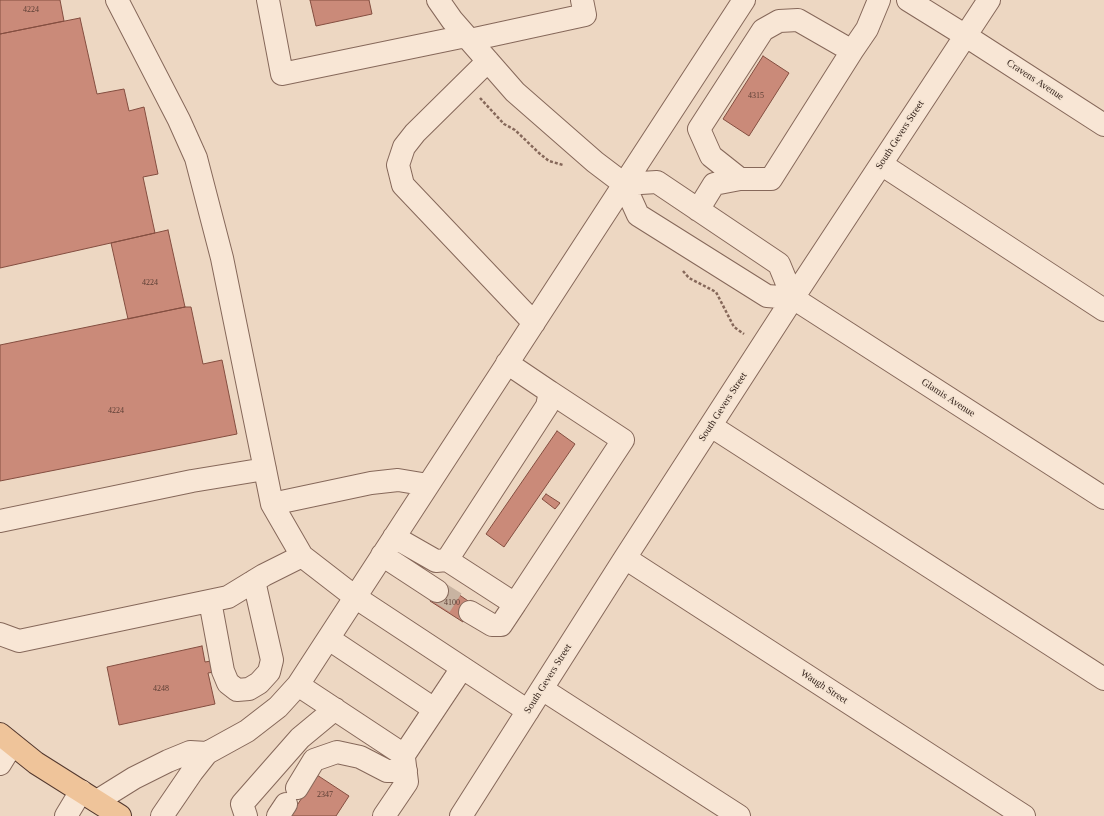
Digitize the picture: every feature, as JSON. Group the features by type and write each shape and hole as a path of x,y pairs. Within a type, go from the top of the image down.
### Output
{"main road":[{"path":"2,749 36,763 120,816"}],"street":[{"path":"117,0 179,120 196,158 222,258 272,504 302,556 355,597 528,711"},
{"path":"268,0 282,74 585,15 582,0"},
{"path":"438,0 452,20 515,92 595,162 624,184 638,215 767,296 793,298 779,264 657,182 624,184"},
{"path":"162,816 207,753 246,731 272,712 298,685 744,0"},
{"path":"698,210 714,184 740,179 771,179 867,29 879,0"},
{"name":"Cravens Avenue","path":"908,0 1104,125"},
{"name":"South Gevers Street","path":"461,816 793,298 989,0"},
{"path":"740,179 711,156 699,129 763,30 779,21 798,20 852,51"},
{"path":"488,61 415,133 404,147 398,165 403,185 534,323"},
{"path":"881,164 1104,310"},
{"name":"Glamis Avenue","path":"793,298 1104,498"},
{"path":"470,612 492,625 502,625 623,440 507,363"},
{"path":"447,560 547,406 550,392"},
{"path":"711,426 1104,679"},
{"path":"0,521 192,481 265,469"},
{"path":"272,504 371,483 398,480 428,485"},
{"path":"394,537 436,561 447,560 515,604"},
{"path":"382,555 437,591"},
{"path":"0,634 19,641 228,598 254,581 302,556"},
{"name":"Waugh Street","path":"625,558 1024,816"},
{"path":"210,601 223,671 228,683 237,690 249,689 259,683 268,672 272,660 254,581"},
{"path":"329,639 434,709"},
{"path":"384,816 407,782 405,763 434,709 462,668"},
{"path":"298,685 335,709 405,763"},
{"path":"542,689 739,816"},
{"path":"246,816 242,804 300,738 335,709"},
{"path":"66,816 89,796 134,778 190,752 207,753"},
{"path":"287,803 314,760 337,752 360,757 387,772 405,763"}],"building":[{"path":"0,0 60,0 64,21 0,34"},
{"path":"310,0 369,0 372,14 316,26"},
{"path":"80,18 97,94 124,89 129,111 144,107 158,174 143,177 155,233 0,268 0,34"},
{"path":"763,56 789,73 749,136 723,119"},
{"path":"168,230 185,307 128,319 111,243"},
{"path":"191,307 203,364 222,360 237,434 0,481 0,345"},
{"path":"557,431 575,444 504,547 486,534"},
{"path":"546,494 560,503 555,509 542,499"},
{"path":"442,583 474,605 463,622 430,601"},
{"path":"202,646 205,662 211,661 214,672 208,673 215,704 119,725 107,667"},
{"path":"317,775 349,796 336,816 290,816"}],"tunnel":[{"path":"437,591 470,612"}]}
